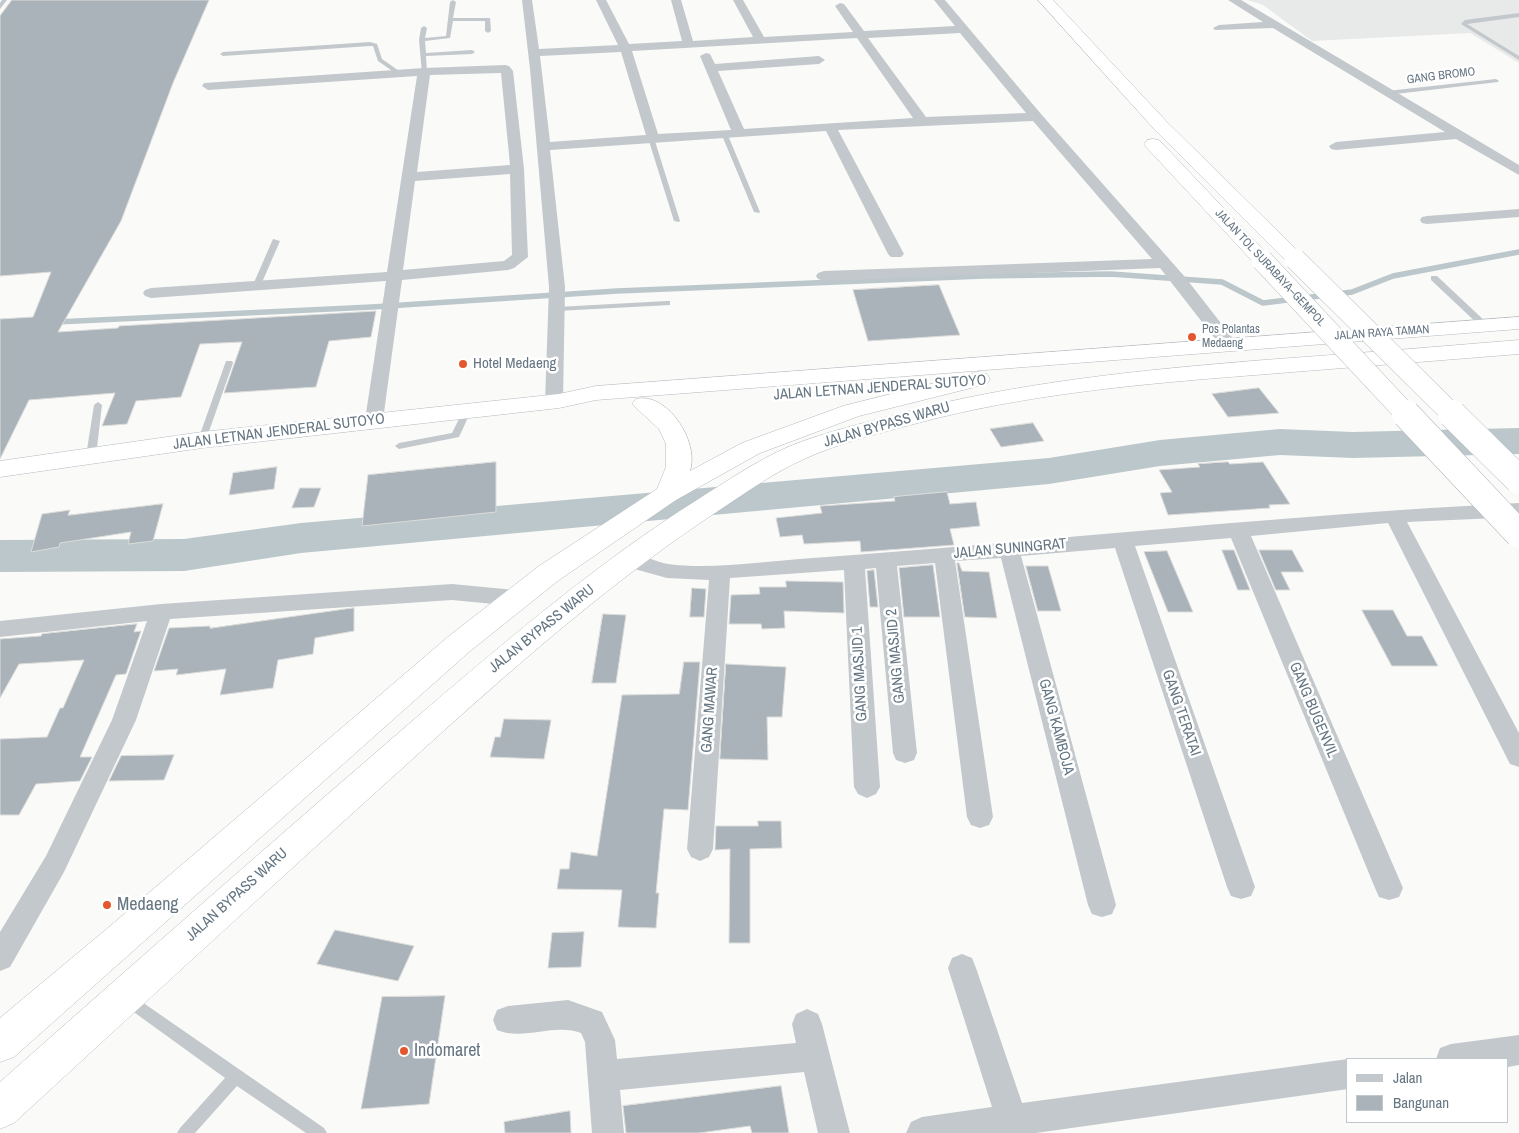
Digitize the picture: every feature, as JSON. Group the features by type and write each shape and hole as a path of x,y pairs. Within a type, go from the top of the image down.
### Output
{"highway":[{"name":"JALAN TOL SURABAYA–GEMPOL","path":"1045,0 1161,126 1519,480"},
{"name":"JALAN TOL SURABAYA–GEMPOL","path":"1141,131 1519,534"},
{"name":"JALAN RAYA TAMAN","path":"1096,356 1229,344 1519,323"},
{"name":"JALAN RAYA TAMAN","path":"1201,372 1519,347"},
{"name":"JALAN LETNAN JENDERAL SUTOYO","path":"0,469 202,440 374,420 557,402 596,394 1096,356"},
{"name":"JALAN BYPASS WARU","path":"0,1043 242,835 359,730 515,598 549,573 662,498 751,448 785,434 851,412 967,381 1096,356"},
{"name":"JALAN LETNAN JENDERAL SUTOYO","path":"557,402 586,407 1161,369 1183,369 1201,372"},
{"name":"JALAN BYPASS WARU","path":"0,1109 494,668 627,560 666,532 758,473 796,453 840,437 954,406 1010,395 1101,382 1201,372"},
{"path":"644,404 669,425 677,437 680,451 680,466 675,480 662,498"},
{"path":"851,412 878,411 887,413 886,420 871,430"}],"street":[{"path":"528,0 544,146 557,299 557,402"},
{"path":"601,0 626,49 652,138"},
{"path":"676,0 695,45 711,68 739,132"},
{"path":"738,0 761,41"},
{"path":"939,0 1036,117 1171,271 1229,344"},
{"path":"1233,0 1458,135 1516,167"},
{"path":"840,6 859,36 922,121"},
{"path":"1219,28 1274,25"},
{"path":"534,53 963,29"},
{"path":"711,68 819,60"},
{"path":"151,293 256,287 508,265 517,261 520,253 517,169 507,71 497,68 208,86"},
{"path":"374,420 424,72"},
{"path":"544,146 922,121 1036,117"},
{"path":"830,127 896,254"},
{"path":"1336,146 1458,135"},
{"path":"409,177 517,169"},
{"path":"1427,220 1519,213"},
{"path":"824,276 1171,271"},
{"name":"JALAN SUNINGRAT","path":"627,560 667,571 720,571 886,560 1394,516 1519,510"},
{"path":"1394,516 1519,757"},
{"name":"GANG BUGENVIL","path":"1238,531 1389,888"},
{"name":"GANG TERATAI","path":"1122,540 1241,887"},
{"name":"GANG KAMBOJA","path":"1009,549 1102,905"},
{"path":"944,555 980,817"},
{"name":"GANG MASJID 2","path":"886,560 905,753"},
{"name":"GANG MASJID 1","path":"854,561 867,787"},
{"name":"GANG MAWAR","path":"700,849 720,571"},
{"path":"0,629 161,612 452,592 515,598"},
{"path":"0,958 54,864 124,720 161,612"},
{"path":"962,968 1012,1120"},
{"path":"508,1020 568,1014 591,1022 600,1040 608,1133"},
{"path":"807,1024 834,1133"},
{"path":"1459,1058 1519,1050"},
{"path":"604,1076 815,1056"},
{"path":"922,1133 1346,1074"}],"lane":[{"path":"0,7 5,0"},
{"path":"422,40 448,37 453,2"},
{"path":"1519,15 1473,20 1464,24 1519,58"},
{"path":"451,20 488,19 488,31"},
{"path":"424,28 422,40 424,72"},
{"path":"222,54 370,44 375,45 383,64 400,74"},
{"path":"423,55 472,52"},
{"name":"GANG BROMO","path":"1387,93 1496,81"},
{"path":"724,133 757,212"},
{"path":"652,138 677,221"},
{"path":"256,287 276,241"},
{"path":"1434,278 1484,325"},
{"path":"557,299 667,303"},
{"path":"202,440 229,363"},
{"path":"91,456 98,405"},
{"path":"399,446 456,435 467,411"},
{"path":"124,997 318,1133"},
{"path":"185,1133 236,1077"}],"shaded area":[{"path":"1247,0 1519,0 1519,63 1470,33 1312,41 1263,5"}],"building":[{"path":"12,0 209,0 173,83 121,221 58,332 118,328 119,326 376,311 371,337 329,341 316,387 224,393 242,342 200,344 181,397 136,401 127,424 102,426 115,393 29,400 0,459 0,319 33,317 51,272 0,276 0,16"},
{"path":"939,285 960,335 868,341 853,290"},
{"path":"1259,388 1279,413 1228,417 1212,394"},
{"path":"1033,423 1044,441 1001,447 990,429"},
{"path":"496,462 496,512 362,526 368,475"},
{"path":"1228,462 1230,464 1263,462 1290,504 1269,505 1270,508 1168,515 1160,493 1172,492 1159,470 1200,467 1198,464"},
{"path":"277,467 274,489 229,495 233,473"},
{"path":"300,488 321,488 314,507 292,508"},
{"path":"947,492 950,504 976,502 980,526 950,529 954,545 861,552 860,541 804,544 802,535 780,537 776,518 822,513 820,506 895,501 894,497"},
{"path":"163,504 153,541 128,544 131,532 60,543 59,547 31,552 42,514 70,510 68,515"},
{"path":"1222,550 1234,550 1250,590 1238,590"},
{"path":"1259,550 1292,550 1304,572 1281,572 1290,590 1276,590"},
{"path":"1167,551 1193,612 1168,612 1144,552"},
{"path":"957,563 959,563 962,571 989,572 997,618 965,617"},
{"path":"933,565 940,617 904,617 899,568"},
{"path":"1026,566 1048,566 1061,611 1038,611"},
{"path":"874,570 878,607 870,607 867,571"},
{"path":"786,581 843,582 844,613 784,611 785,628 762,629 761,624 729,624 731,595 760,594 759,587 786,587"},
{"path":"692,588 706,589 704,617 690,617"},
{"path":"354,608 354,631 315,638 313,654 278,660 273,688 220,695 226,669 176,675 178,669 154,671 169,628 210,626 210,628"},
{"path":"1362,610 1393,610 1407,636 1422,636 1438,666 1392,666"},
{"path":"603,614 626,615 616,683 592,683"},
{"path":"137,624 134,632 141,631 126,674 116,675 80,757 92,757 80,781 36,784 19,815 0,815 0,739 47,737 60,708 63,708 84,660 19,664 0,698 0,639"},
{"path":"684,662 700,662 688,810 664,809 656,893 659,893 656,928 618,927 622,890 557,889 560,869 569,869 571,852 597,856 622,695 679,694"},
{"path":"726,664 786,667 782,717 767,717 768,760 720,759"},
{"path":"504,719 551,720 544,759 490,757 495,737 500,737"},
{"path":"174,755 164,780 109,781 121,756"},
{"path":"758,821 781,821 782,848 750,849 750,943 729,943 730,849 715,850 716,826 758,826"},
{"path":"335,930 414,946 398,981 317,964"},
{"path":"584,932 581,967 548,968 552,933"},
{"name":"Indomaret","path":"445,996 429,1104 361,1109 382,997"},
{"path":"781,1086 789,1133 752,1133 750,1126 699,1133 626,1133 623,1106"},
{"path":"570,1111 571,1133 505,1133 504,1122"}],"waterway":[{"path":"56,322 372,307 617,291 983,276 1111,274 1222,282 1263,303 1352,292 1393,276 1519,252"},
{"path":"0,556 184,555 301,538 1049,471 1160,453 1280,442 1353,445 1519,441"}],"place":[{"name":"Pos Polantas Medaeng","path":"1192,337"},
{"name":"Hotel Medaeng","path":"463,364"},
{"name":"Medaeng","path":"107,905"},
{"name":"Indomaret","path":"404,1051"}]}
